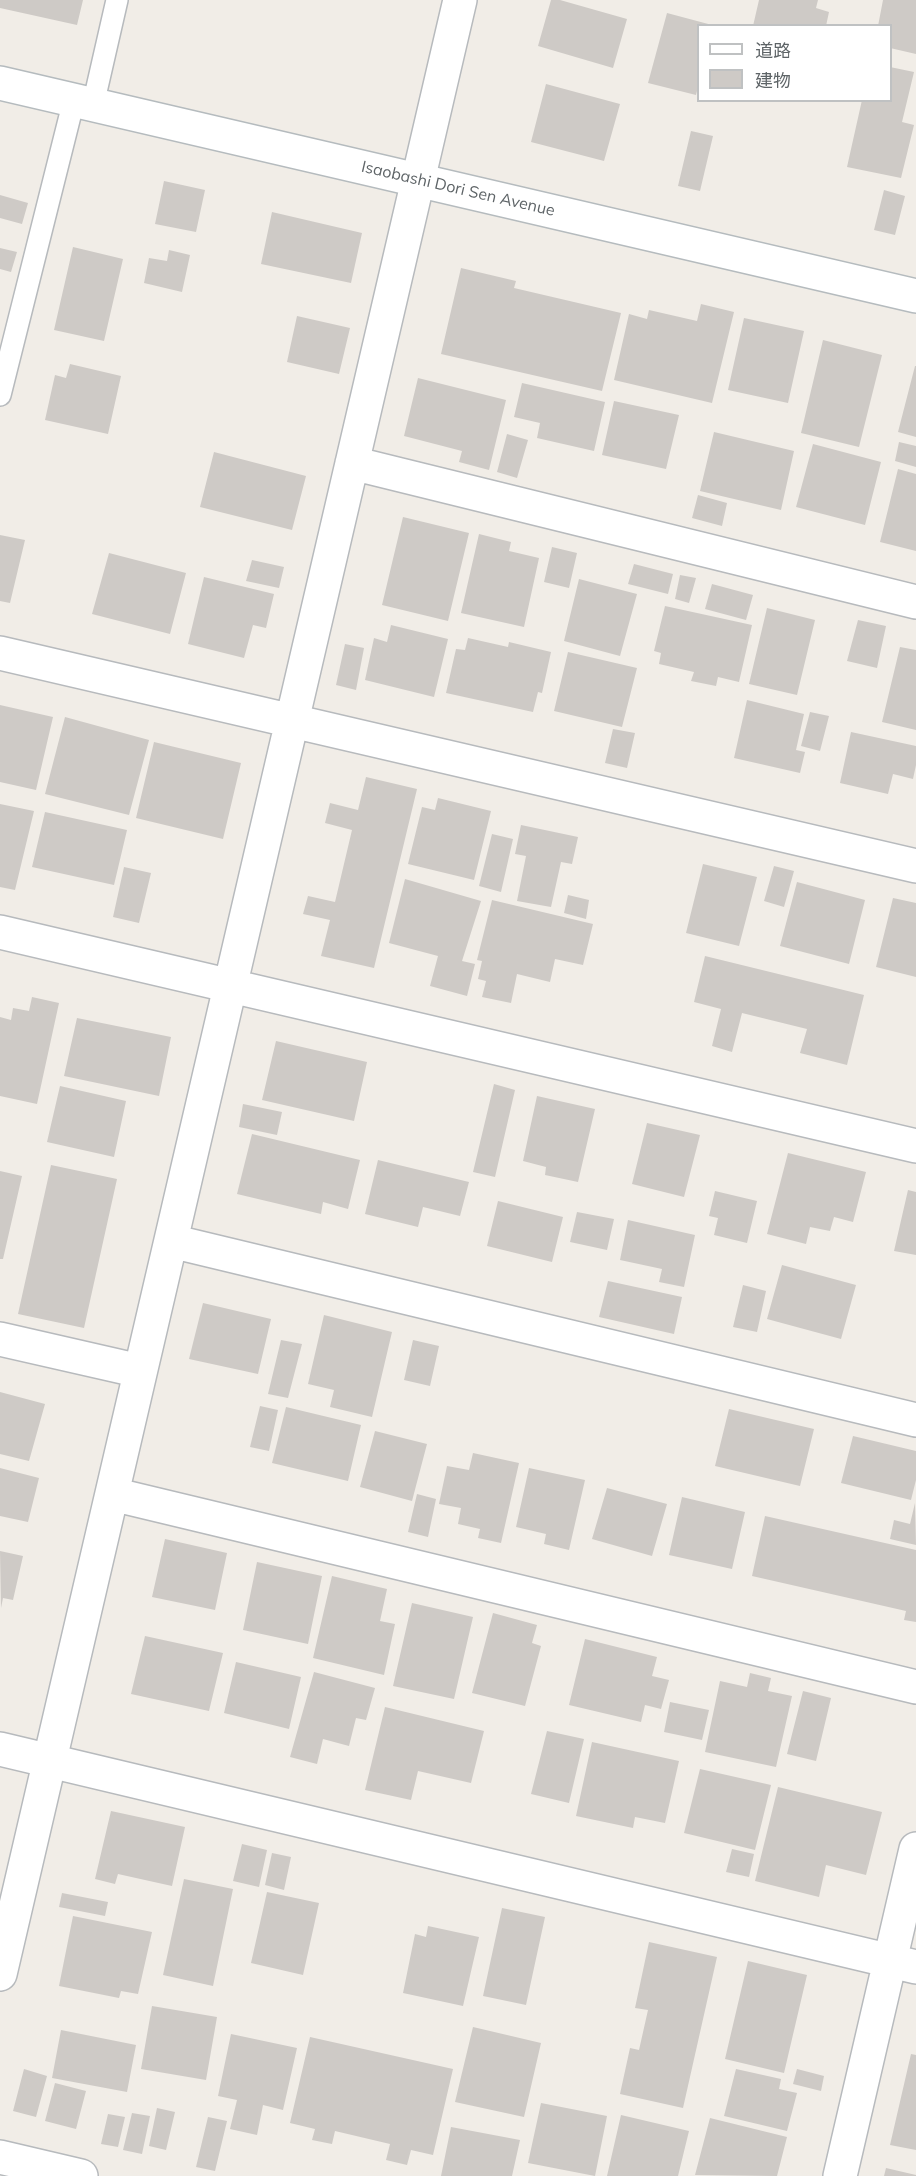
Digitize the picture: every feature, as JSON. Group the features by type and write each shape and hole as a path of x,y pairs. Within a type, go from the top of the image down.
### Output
{"street":[{"path":"0,1974 460,0"},
{"name":"Isaobashi Dori Sen Avenue","path":"0,83 916,296"},
{"path":"352,463 916,602"},
{"path":"0,653 916,866"},
{"path":"0,932 916,1146"},
{"path":"171,1241 916,1420"},
{"path":"0,1339 141,1371"},
{"path":"112,1494 916,1687"},
{"path":"0,1749 903,1964"},
{"path":"840,2176 903,1964 916,1849"},
{"path":"0,2157 81,2176"}],"lane":[{"path":"0,395 83,102 117,0"}],"building":[{"path":"0,0 83,0 77,25 0,8"},
{"path":"551,0 560,0 627,19 613,68 538,46"},
{"path":"759,0 818,0 816,8 829,12 826,24 753,24"},
{"path":"883,0 916,0 916,54 892,48 892,24 878,24"},
{"path":"667,13 708,24 697,24 696,95 648,83"},
{"path":"892,67 914,72 902,122 914,125 901,178 847,167 862,102 892,102"},
{"path":"546,84 620,104 604,161 531,142"},
{"path":"691,131 713,136 700,191 678,186"},
{"path":"164,181 205,190 196,232 155,224"},
{"path":"884,190 905,196 895,235 874,230"},
{"path":"0,195 28,203 22,224 0,218"},
{"path":"272,212 362,233 351,283 261,264"},
{"path":"73,247 123,259 104,341 54,330"},
{"path":"0,248 17,252 11,272 0,269"},
{"path":"169,250 190,255 182,292 144,283 149,258 167,261"},
{"path":"461,268 516,281 514,288 621,313 602,391 441,354"},
{"path":"701,304 734,312 712,403 614,380 629,314 647,319 649,310 697,321"},
{"path":"297,316 350,328 339,374 287,362"},
{"path":"744,318 804,331 788,403 728,390"},
{"path":"823,340 882,355 859,447 801,433"},
{"path":"70,364 121,376 108,434 45,420 55,375 66,378"},
{"path":"916,366 916,437 898,432"},
{"path":"418,378 506,400 489,470 459,462 462,451 404,436"},
{"path":"522,383 605,402 594,451 537,438 540,423 514,417"},
{"path":"614,401 679,415 666,469 602,455"},
{"path":"714,432 794,451 781,510 700,491"},
{"path":"507,434 528,440 517,478 497,472"},
{"path":"899,442 916,446 916,467 895,461"},
{"path":"813,444 881,462 865,525 796,507"},
{"path":"214,452 306,476 292,530 200,507"},
{"path":"898,469 916,474 916,551 880,542"},
{"path":"698,495 727,503 722,526 692,518"},
{"path":"403,517 469,533 448,621 382,605"},
{"path":"479,534 511,542 509,551 539,558 524,627 461,613"},
{"path":"0,535 25,540 10,603 0,601"},
{"path":"552,547 577,553 569,588 544,582"},
{"path":"109,553 186,573 170,634 92,614"},
{"path":"252,560 284,567 279,588 246,581"},
{"path":"634,564 673,574 668,594 628,584"},
{"path":"680,575 696,578 689,603 675,599"},
{"path":"204,577 274,594 266,628 253,625 244,658 188,644"},
{"path":"579,579 637,594 620,656 564,641"},
{"path":"712,584 753,595 746,620 705,609"},
{"path":"665,606 752,625 739,682 718,677 716,686 691,681 694,672 659,664 661,653 654,651"},
{"path":"767,608 815,620 797,695 749,684"},
{"path":"858,620 886,626 877,668 847,661"},
{"path":"391,625 448,639 434,697 365,680 374,638 387,642"},
{"path":"468,638 508,647 509,642 551,652 542,693 538,692 533,712 446,693 456,649 465,650"},
{"path":"345,644 364,648 356,690 336,685"},
{"path":"900,647 916,650 916,730 882,722"},
{"path":"568,652 637,668 622,727 554,711"},
{"path":"747,700 804,714 796,750 805,752 800,773 734,758"},
{"path":"0,705 53,717 36,790 0,782"},
{"path":"810,712 829,716 820,751 801,746"},
{"path":"65,717 149,740 129,815 45,794"},
{"path":"613,729 635,733 627,768 605,763"},
{"path":"851,732 916,746 913,779 893,774 888,794 840,783"},
{"path":"154,742 241,763 223,839 136,818"},
{"path":"366,777 417,789 374,968 321,956 330,920 303,914 308,896 335,902 352,830 325,823 330,803 358,810"},
{"path":"438,798 491,811 474,880 408,864 422,807 435,810"},
{"path":"0,804 34,811 15,890 0,887"},
{"path":"45,812 127,830 114,885 32,867"},
{"path":"521,825 578,837 572,864 561,862 551,907 517,901 526,856 515,854"},
{"path":"492,834 513,839 501,892 479,886"},
{"path":"703,864 757,877 739,946 686,933"},
{"path":"774,866 794,871 784,907 764,901"},
{"path":"124,867 151,873 139,923 113,917"},
{"path":"405,879 481,901 462,961 475,964 467,996 430,986 438,956 389,943"},
{"path":"797,882 865,900 849,964 780,946"},
{"path":"568,895 589,900 586,919 564,913"},
{"path":"893,898 916,903 916,977 876,967"},
{"path":"492,900 593,924 583,965 555,959 550,982 517,974 511,1003 482,997 486,981 478,979 482,961 477,960"},
{"path":"705,956 864,995 847,1065 800,1053 807,1029 742,1013 732,1052 712,1046 721,1009 694,1002"},
{"path":"32,997 59,1003 37,1104 0,1096 0,1017 11,1020 13,1008 29,1011"},
{"path":"77,1018 171,1037 159,1096 64,1076"},
{"path":"276,1041 367,1062 354,1121 262,1100"},
{"path":"494,1084 515,1090 495,1177 473,1172"},
{"path":"60,1086 126,1101 114,1157 47,1142"},
{"path":"537,1096 595,1109 578,1182 545,1175 546,1167 523,1161"},
{"path":"243,1104 282,1112 277,1135 239,1127"},
{"path":"647,1123 700,1135 684,1197 632,1184"},
{"path":"252,1134 360,1160 348,1209 323,1202 321,1214 237,1194"},
{"path":"788,1153 866,1172 853,1222 834,1217 830,1231 810,1227 806,1244 767,1234"},
{"path":"378,1160 469,1182 460,1216 423,1207 418,1227 365,1214"},
{"path":"51,1165 117,1179 84,1328 18,1314"},
{"path":"0,1171 22,1176 3,1259 0,1259"},
{"path":"908,1190 916,1192 916,1255 894,1251"},
{"path":"715,1191 757,1201 747,1243 714,1235 718,1218 709,1216"},
{"path":"498,1201 563,1217 552,1262 487,1246"},
{"path":"577,1212 614,1219 607,1250 570,1242"},
{"path":"628,1220 695,1235 684,1287 659,1282 662,1269 620,1260"},
{"path":"782,1265 856,1285 841,1339 767,1319"},
{"path":"608,1281 682,1297 674,1334 599,1317"},
{"path":"743,1285 766,1291 757,1332 733,1327"},
{"path":"203,1303 271,1319 258,1374 189,1359"},
{"path":"324,1315 392,1332 372,1417 330,1407 334,1390 308,1384"},
{"path":"281,1340 302,1344 288,1398 268,1394"},
{"path":"413,1340 439,1346 430,1386 404,1380"},
{"path":"0,1392 45,1404 29,1461 0,1454"},
{"path":"260,1406 278,1410 269,1451 250,1447"},
{"path":"286,1407 361,1425 348,1481 272,1463"},
{"path":"729,1409 814,1429 800,1486 715,1466"},
{"path":"375,1431 427,1444 412,1501 360,1487"},
{"path":"853,1436 916,1451 916,1480 911,1500 841,1483"},
{"path":"473,1453 519,1463 501,1543 478,1538 480,1529 458,1524 461,1508 439,1504 447,1466 469,1470"},
{"path":"0,1468 39,1478 28,1522 0,1516"},
{"path":"529,1468 585,1480 569,1550 544,1544 546,1534 516,1527"},
{"path":"607,1488 667,1504 652,1556 592,1539"},
{"path":"417,1494 436,1499 428,1537 408,1532"},
{"path":"682,1497 745,1512 732,1569 669,1555"},
{"path":"915,1503 916,1545 890,1539 894,1520 910,1524"},
{"path":"765,1516 916,1550 916,1622 904,1620 906,1611 752,1576"},
{"path":"165,1539 227,1553 215,1610 152,1597"},
{"path":"0,1551 23,1556 13,1600 3,1598 1,1608"},
{"path":"257,1562 322,1576 308,1644 243,1630"},
{"path":"332,1576 387,1589 380,1621 395,1624 384,1675 313,1658"},
{"path":"412,1603 473,1617 454,1699 393,1686"},
{"path":"493,1613 537,1625 532,1643 541,1646 525,1706 472,1693"},
{"path":"145,1636 223,1653 209,1711 131,1694"},
{"path":"585,1639 657,1657 652,1676 669,1680 661,1709 645,1705 641,1722 569,1705"},
{"path":"236,1662 301,1677 289,1729 224,1713"},
{"path":"314,1672 375,1688 366,1720 356,1718 349,1746 323,1739 317,1764 290,1757"},
{"path":"750,1673 771,1678 768,1691 792,1696 776,1767 705,1752 720,1681 747,1687"},
{"path":"803,1691 831,1698 816,1761 787,1754"},
{"path":"670,1702 709,1710 702,1740 664,1732"},
{"path":"385,1707 484,1731 471,1783 418,1771 411,1800 365,1790"},
{"path":"547,1731 584,1739 569,1803 531,1794"},
{"path":"592,1742 679,1761 665,1823 635,1817 633,1828 576,1816"},
{"path":"700,1769 771,1785 755,1850 684,1833"},
{"path":"778,1787 882,1812 866,1875 826,1865 819,1897 755,1881"},
{"path":"111,1811 185,1827 172,1886 118,1874 115,1884 95,1879"},
{"path":"242,1844 267,1850 259,1887 233,1881"},
{"path":"732,1849 754,1854 749,1877 726,1872"},
{"path":"272,1853 291,1857 284,1890 265,1885"},
{"path":"184,1879 233,1889 213,1986 163,1975"},
{"path":"267,1892 319,1903 303,1975 251,1963"},
{"path":"62,1893 108,1902 105,1916 59,1907"},
{"path":"502,1908 545,1917 526,2005 483,1996"},
{"path":"73,1916 152,1932 138,1994 121,1991 119,1998 59,1986"},
{"path":"428,1926 479,1937 463,2006 403,1993 415,1934 426,1937"},
{"path":"649,1942 717,1957 683,2108 620,2094 630,2048 639,2050 648,2010 635,2008"},
{"path":"748,1961 807,1975 784,2073 725,2059"},
{"path":"152,2006 217,2017 206,2080 141,2069"},
{"path":"473,2027 541,2043 524,2117 455,2102"},
{"path":"61,2030 136,2045 127,2092 52,2078"},
{"path":"231,2034 297,2048 283,2110 263,2105 257,2135 230,2129 237,2100 218,2096"},
{"path":"310,2037 453,2069 433,2155 411,2150 407,2165 386,2160 390,2144 335,2131 332,2144 312,2140 315,2129 290,2123"},
{"path":"911,2054 916,2055 916,2150 890,2145"},
{"path":"24,2069 47,2076 36,2117 13,2111"},
{"path":"736,2069 781,2079 779,2089 797,2093 787,2131 724,2116"},
{"path":"797,2069 824,2076 821,2091 793,2084"},
{"path":"55,2083 86,2091 76,2129 45,2121"},
{"path":"541,2103 607,2116 595,2176 528,2163"},
{"path":"157,2108 175,2112 166,2150 149,2146"},
{"path":"132,2113 150,2116 142,2154 123,2150"},
{"path":"108,2114 125,2117 118,2147 101,2144"},
{"path":"621,2115 689,2131 678,2176 607,2176"},
{"path":"208,2117 227,2121 215,2171 196,2167"},
{"path":"710,2118 787,2137 777,2176 695,2175"},
{"path":"451,2127 520,2140 512,2176 441,2176"},
{"path":"886,2168 916,2175 916,2176 884,2176"}]}
